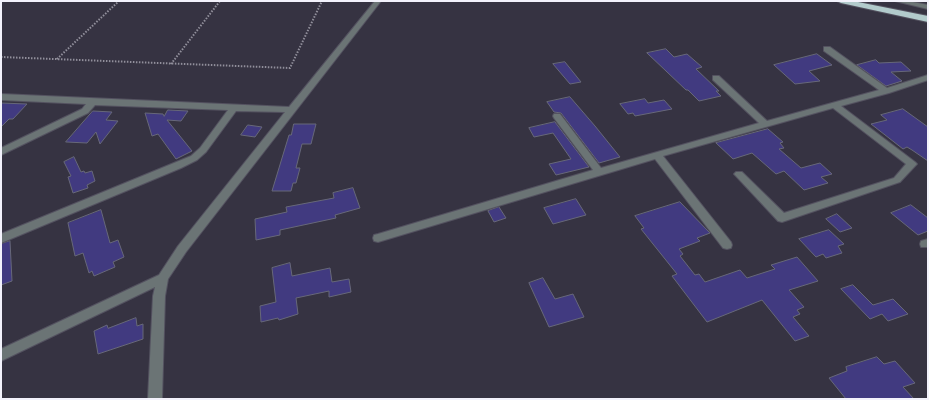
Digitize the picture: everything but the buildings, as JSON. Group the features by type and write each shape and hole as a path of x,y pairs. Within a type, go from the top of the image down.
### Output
{"highway":[{"path":"841,1 928,19"}],"street":[{"path":"155,399 159,296 163,278 182,249 378,1"},
{"path":"898,1 928,7"},
{"path":"827,48 886,91"},
{"path":"378,238 598,172 912,84 928,77"},
{"path":"716,78 765,124"},
{"path":"1,97 292,110"},
{"path":"1,152 85,111 94,102"},
{"path":"739,174 782,218 897,180 912,164 834,105"},
{"path":"1,239 194,158 202,150 234,108"},
{"path":"557,116 598,172"},
{"path":"657,155 727,245"},
{"path":"1,355 163,278"}],"path":[{"path":"57,59 119,1"},
{"path":"171,64 220,1"},
{"path":"1,57 290,68 322,1"}]}
